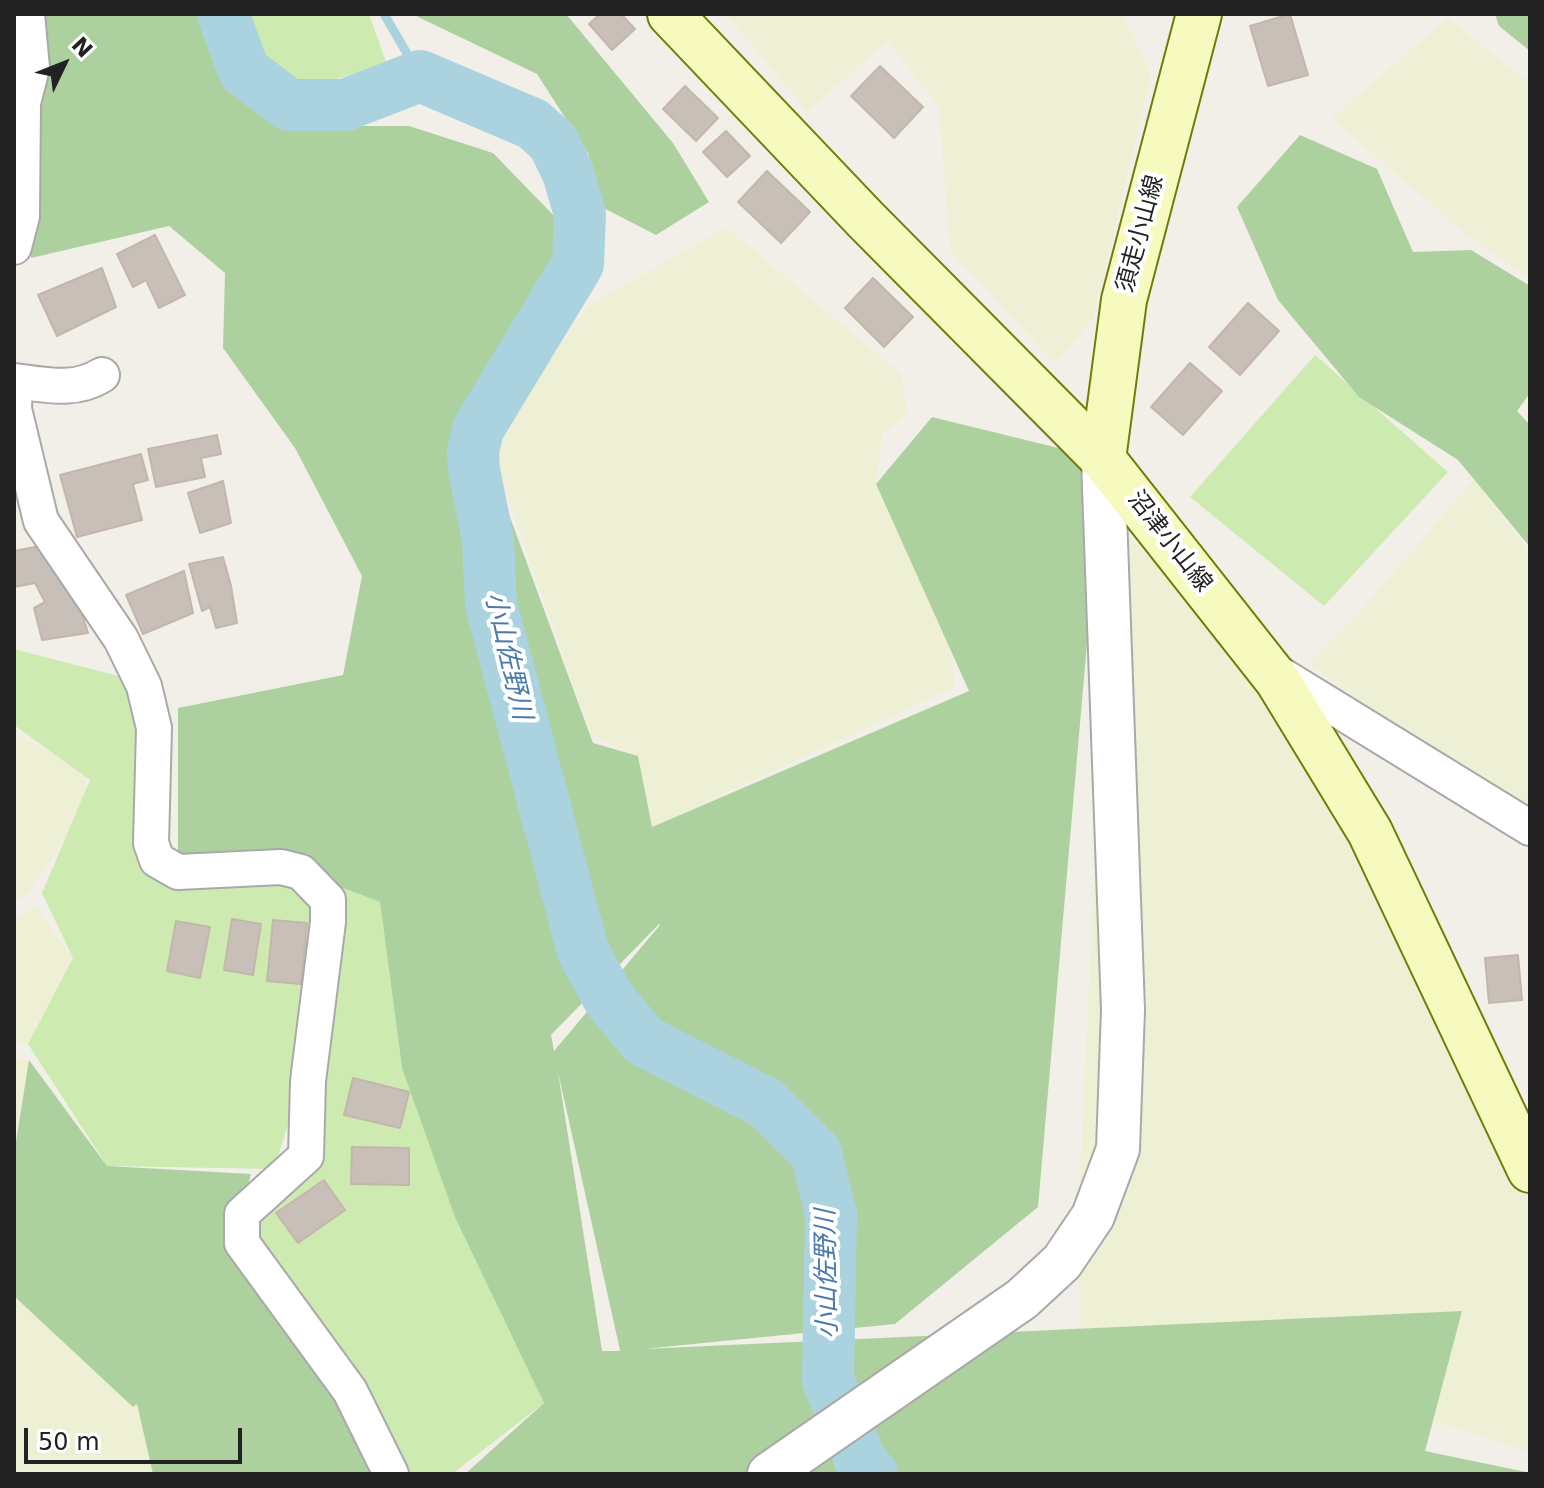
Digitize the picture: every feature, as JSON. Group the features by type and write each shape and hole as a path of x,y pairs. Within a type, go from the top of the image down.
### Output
{"main road":[{"name":"沼津小山線","path":"670,14 865,219 1103,459 1266,666 1299,713 1370,832 1530,1170"},
{"name":"須走小山線","path":"1103,459 1124,300 1199,14"}],"street":[{"path":"14,247 22,216 23,103 32,68 27,14"},
{"path":"102,375 88,384 61,387 15,380 14,409 41,521 121,639 144,686 154,728 151,843 157,860 178,872 281,867 301,872 328,900 328,922 308,1081 306,1156 242,1214 242,1243 350,1391 391,1474"},
{"path":"769,1474 1022,1299 1062,1262 1093,1216 1118,1149 1123,1010 1103,459"},
{"path":"1266,666 1530,828"}],"green space":[{"path":"38,14 214,14 222,49 253,103 311,126 409,126 493,153 558,220 557,298 478,430 593,743 638,756 652,827 969,691 876,484 932,417 1103,459 1038,1207 895,1324 643,1349 1462,1311 1425,1451 1526,1472 465,1474 544,1403 455,1217 402,1068 380,902 301,872 178,859 178,708 343,675 362,576 295,448 223,348 225,273 169,226 31,258 31,171","holes":["660,925 554,1051 551,1035","558,1072 620,1350 619,1351 602,1351"]},
{"path":"227,14 369,14 387,65 296,90 234,43"},
{"path":"412,14 566,14 673,143 709,202 656,235 592,202 589,155 537,74"},
{"path":"727,14 1123,14 1151,76 1093,319 1055,363 950,251 939,108 888,41 807,112"},
{"path":"1495,14 1530,14 1530,51 1499,26"},
{"path":"1448,18 1530,83 1530,278 1464,233 1332,118"},
{"path":"1300,135 1377,169 1413,252 1471,250 1530,286 1530,393 1517,411 1530,425 1530,547 1458,460 1359,397 1278,300 1237,207"},
{"path":"726,227 901,374 908,413 882,434 876,484 947,626 955,687 652,827 638,756 591,736 490,445 588,306"},
{"path":"1315,355 1448,472 1324,606 1190,497"},
{"path":"1474,479 1530,554 1530,836 1309,663 1351,622"},
{"path":"1111,518 1299,713 1530,1181 1530,1452 1433,1421 1461,1311 1079,1329 1079,1199"},
{"path":"14,649 134,680 157,860 327,882 380,902 402,1068 544,1403 452,1474 397,1474 259,1252 251,1218 307,1137 312,1049 274,1169 107,1166 28,1044 73,958 42,893 90,780 14,725"},
{"path":"14,731 16,735 84,768 87,796 67,835 29,892 14,902"},
{"path":"36,906 73,958 28,1044 14,1041 14,920"},
{"path":"14,1058 29,1060 14,1154"},
{"path":"29,1060 107,1166 251,1174 234,1236 397,1474 153,1474 137,1404 133,1407 14,1296 14,1154"},
{"path":"14,1295 137,1403 153,1474 14,1474"}],"building":[{"path":"600,14 621,14 635,29 612,50 589,24"},
{"path":"1290,14 1308,75 1268,86 1250,26"},
{"path":"880,66 923,107 894,138 851,96"},
{"path":"685,86 718,118 696,141 663,109"},
{"path":"726,131 750,156 727,177 703,152"},
{"path":"767,171 810,212 781,243 738,202"},
{"path":"155,235 185,295 159,308 146,280 133,287 117,254"},
{"path":"102,268 116,307 57,336 38,295"},
{"path":"873,278 913,317 884,347 845,308"},
{"path":"1248,303 1279,331 1240,375 1209,347"},
{"path":"1190,363 1222,391 1183,435 1151,407"},
{"path":"217,435 221,454 201,458 205,477 156,487 148,449"},
{"path":"141,454 148,480 133,484 142,520 77,537 60,475"},
{"path":"223,481 231,523 200,533 188,493"},
{"path":"45,545 78,601 88,633 42,640 34,608 45,602 35,583 14,587 14,551"},
{"path":"223,557 237,623 216,628 210,607 202,611 189,564"},
{"path":"184,571 193,613 143,634 126,595"},
{"path":"232,919 261,924 253,975 224,970"},
{"path":"273,920 307,923 301,984 267,981"},
{"path":"176,921 210,927 200,978 167,971"},
{"path":"1518,955 1522,1000 1489,1003 1485,958"},
{"path":"353,1078 409,1092 400,1128 344,1115"},
{"path":"352,1147 409,1148 409,1185 351,1184"},
{"path":"324,1180 345,1210 298,1243 276,1213"}],"waterway":[{"name":"小山佐野川","path":"223,14 244,71 289,105 345,105 420,76 533,124 553,142 568,173 580,214 578,264 478,429 473,452 488,540 491,604 583,951 609,999 644,1041 766,1103 816,1153 831,1214 828,1380 861,1462 872,1474"},
{"path":"384,14 420,76"}]}
